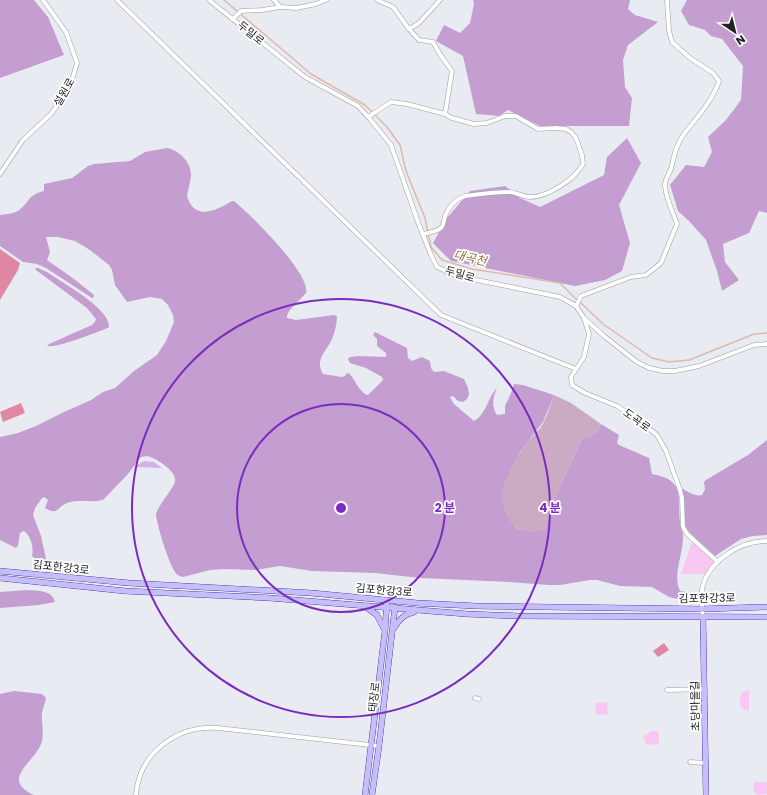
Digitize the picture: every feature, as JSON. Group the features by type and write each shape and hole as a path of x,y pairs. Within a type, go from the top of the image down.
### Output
{"street":[{"name":"설원로","path":"0,174 23,140 51,114 65,94 73,77 77,63 66,32 43,0"},
{"path":"118,0 441,314 576,369 584,356 589,334 584,318"},
{"name":"두밀로","path":"209,0 305,78 358,106 370,116 391,145 431,255 437,267 457,276 560,297 576,304 584,318 604,336 637,362 649,368 663,371 675,371 699,366 754,345 767,344"},
{"path":"274,0 280,7"},
{"path":"233,19 241,11 280,7 296,8 316,4 326,0"},
{"path":"377,0 393,7 419,40 433,42 452,71 445,114"},
{"path":"409,29 419,23 440,0"},
{"path":"576,304 581,296 631,277 646,276 661,264 677,224 664,184 677,146 683,135 715,94 719,81 713,73 690,58 672,42 669,31 666,0"},
{"path":"370,116 391,102 407,104 445,114 452,118 474,124 487,123 510,115 516,116 538,129 566,129 576,138 582,155 583,164 574,176 552,191 540,196 525,197 510,192 477,194 460,198 449,209 440,229 424,234"},
{"name":"도곡로","path":"576,369 571,377 572,385 585,393 617,406 657,435 666,451 681,494 682,523 684,530 718,562"},
{"path":"703,617 703,586 718,562 731,551 742,545 753,542 767,541"},
{"name":"김포한강3로","path":"0,571 129,583 304,593 461,606 524,608 702,609 767,607"},
{"name":"김포한강3로","path":"0,578 125,590 270,598 417,611 518,616 767,617"},
{"path":"365,795 386,631 388,600"},
{"name":"태장로","path":"372,795 395,601"},
{"path":"364,606 376,615 386,631"},
{"path":"392,630 398,621 404,616 417,611"},
{"name":"초당마을길","path":"703,617 706,795"},
{"path":"666,690 705,689"},
{"path":"136,795 137,785 143,769 154,752 171,738 190,730 210,728 379,746"},
{"path":"690,762 706,763"}],"shaded area":[{"path":"0,0 34,0 48,17 64,55 0,78"},
{"path":"473,0 630,0 628,9 635,15 658,22 628,45 623,60 625,87 632,98 629,126 540,126 508,110 499,116 476,114 463,56 436,41 444,25 460,33 470,23 474,4"},
{"path":"687,0 767,0 767,213 759,211 749,233 723,244 725,262 739,280 722,291 717,271 706,240 678,211 670,185 686,165 704,167 712,152 708,137 726,120 741,100 743,66 722,39 711,36 705,30 689,25 681,11"},
{"path":"627,138 641,163 619,205 630,243 622,271 605,280 575,286 451,261 433,243 447,218 470,191 505,186 520,198 540,207 604,175 607,157"},
{"path":"167,148 172,149 181,155 190,167 191,176 187,196 190,204 195,209 206,212 234,201 253,218 290,259 305,284 306,293 289,311 287,318 296,320 334,315 337,316 333,336 321,359 320,364 323,374 342,377 349,373 362,391 367,395 369,394 383,380 382,377 366,368 350,363 348,359 350,357 359,356 386,357 386,353 377,346 377,339 373,335 375,332 407,348 408,358 412,361 422,357 430,361 431,368 434,372 444,371 464,379 468,388 469,395 467,399 463,402 458,401 453,396 450,397 454,404 474,421 481,415 497,388 493,402 497,415 505,414 505,406 514,384 523,385 554,395 543,422 521,451 511,469 502,498 508,517 516,528 520,530 545,530 552,504 580,443 584,437 596,433 601,424 619,435 617,443 619,445 649,458 652,474 670,481 675,485 678,491 680,524 683,532 683,542 677,578 680,591 691,593 690,599 669,597 652,587 620,586 597,580 549,585 420,578 375,573 312,571 280,566 255,570 210,570 183,577 176,573 169,560 156,514 157,510 173,486 175,477 166,466 156,459 147,456 141,457 127,475 103,500 67,503 53,511 45,508 48,500 44,497 42,498 35,508 33,515 41,536 48,568 46,569 32,556 33,549 31,542 24,531 20,533 18,546 16,548 0,540 0,437 18,433 36,426 91,400 103,392 115,388 134,371 157,355 166,341 174,322 173,315 168,305 162,299 150,297 127,302 115,285 112,270 109,265 90,250 75,241 58,237 46,237 50,252 47,260 94,295 93,298 46,268 37,264 23,262 0,246 0,215 16,212 34,195 44,191 44,184 72,178 88,166 94,164 130,161 145,152"},
{"path":"0,249 20,263 18,270 0,300"},
{"path":"35,268 47,272 84,296 102,312 109,327 66,343 47,346 92,325 96,319 87,308"},
{"path":"554,395 571,403 601,424 596,433 587,439 584,437 580,443 552,504 545,530 537,532 524,531 516,528 510,522 506,514 502,501 503,488 520,453 541,427"},
{"path":"21,403 25,413 3,422 0,412"},
{"path":"767,440 767,535 741,539 715,556 690,533 685,526 681,488 694,494 702,495 705,489 704,482 706,480 748,455"},
{"path":"144,461 154,462 162,468 137,467 137,465"},
{"path":"692,542 714,561 706,574 681,574"},
{"path":"28,590 48,593 55,602 39,605 0,608 0,592"},
{"path":"664,643 669,650 658,657 653,651"},
{"path":"749,689 749,712 742,708 739,701 742,693"},
{"path":"14,691 42,694 46,698 42,713 43,736 41,744 19,777 20,783 24,789 34,795 0,795 0,694"},
{"path":"607,702 608,714 596,715 595,703"},
{"path":"652,731 658,731 659,744 647,745 643,737"},
{"path":"755,782 767,782 767,794 756,794 754,789"}],"waterway":[{"name":"대곡천","path":"224,0 311,74 365,105 387,127 400,145 406,171 425,218 431,247 442,260 472,269 560,283 577,300"},
{"name":"대곡천","path":"580,302 603,324 652,358 669,362 689,360 754,334 767,333"}]}
